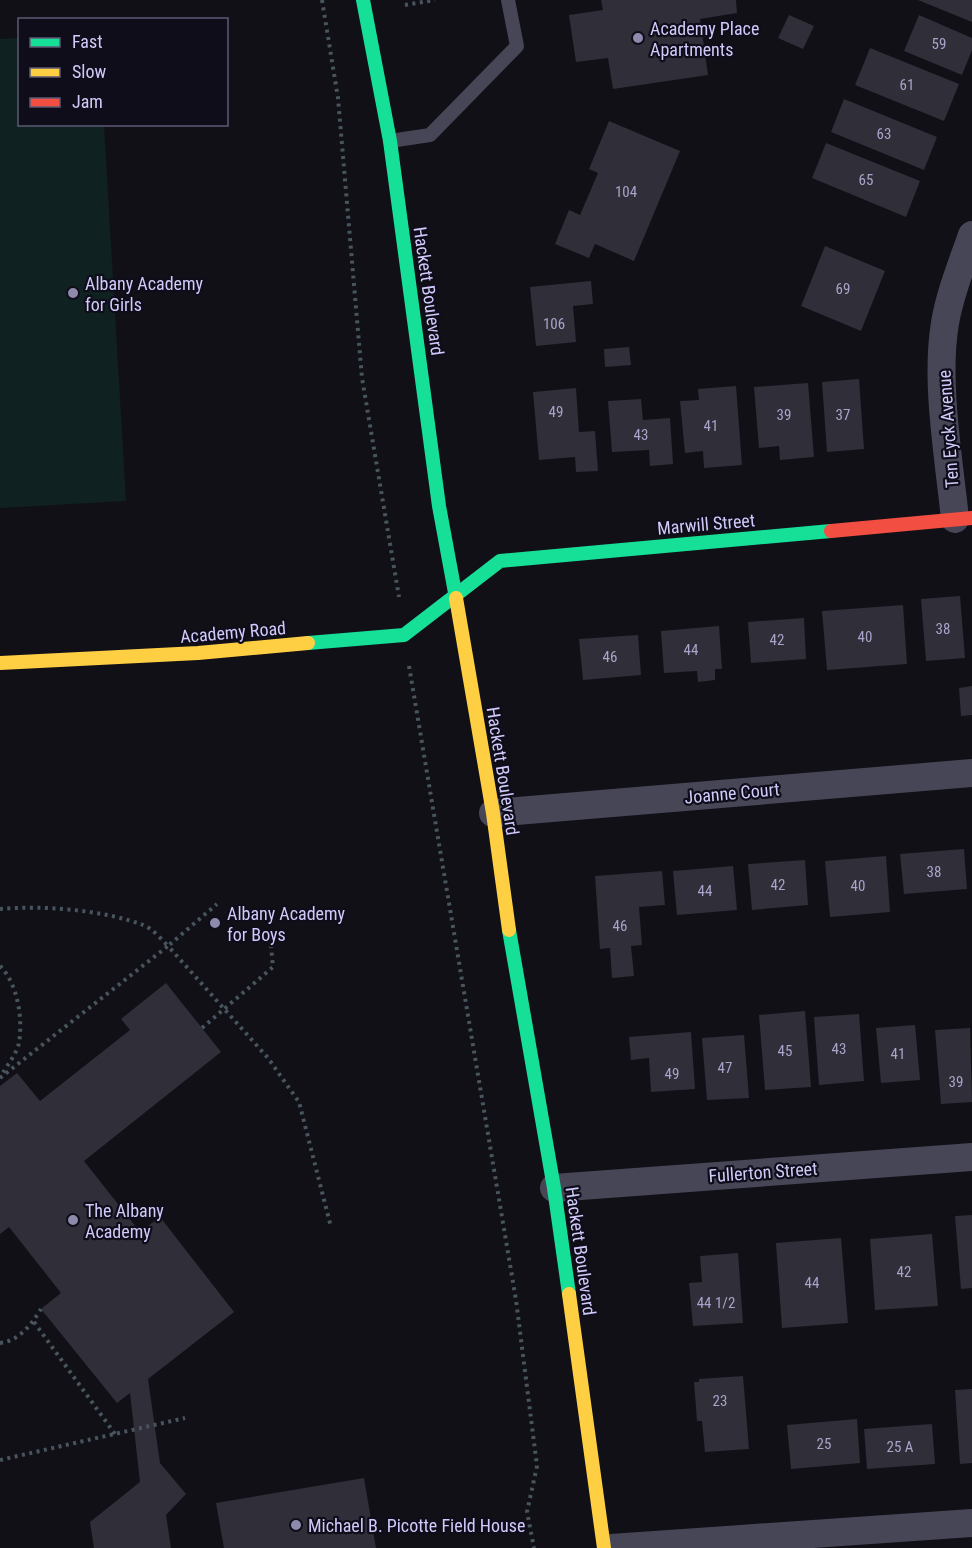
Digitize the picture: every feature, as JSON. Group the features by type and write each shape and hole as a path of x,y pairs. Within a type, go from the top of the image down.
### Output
{"street":[{"name":"Hackett Boulevard","path":"363,0 390,141 439,506 493,813 507,916 554,1188 604,1548"},
{"name":"Ten Eyck Avenue","path":"963,519 942,383 945,323 956,281 972,235"},
{"name":"Marwill Street","path":"455,596 500,561 963,519"},
{"path":"404,635 455,596"},
{"name":"Academy Road","path":"0,663 198,653 404,635"},
{"name":"Joanne Court","path":"493,813 972,773"},
{"name":"Fullerton Street","path":"554,1188 972,1157"},
{"path":"611,1548 972,1523"}],"lane":[{"path":"390,141 430,135 517,46 508,0"}],"path":[{"path":"322,0 338,99 362,378 516,1300 537,1466 527,1512 534,1548"},
{"path":"405,4 435,0"},
{"path":"1,1077 168,946 217,904"},
{"path":"0,909 16,907 90,912 146,926 168,946 268,1058 298,1102 331,1227"},
{"path":"202,1028 273,967 270,935"},
{"path":"0,966 5,971 21,1007 19,1046 1,1077"},
{"path":"0,1343 13,1342 34,1322 41,1309"},
{"path":"34,1322 115,1434"},
{"path":"0,1460 185,1418"}],"shaded area":[{"path":"18,38 18,126 104,126 126,501 0,508 0,39"}],"building":[{"name":"Academy Place Apartments","path":"601,0 736,0 737,13 700,19 708,75 613,89 608,58 576,62 569,15 603,10"},
{"path":"918,0 972,0 972,22"},
{"path":"789,15 814,26 803,49 778,38"},
{"path":"919,15 972,38 972,50 962,75 904,51"},
{"path":"870,48 959,84 944,121 855,85"},
{"path":"844,99 937,137 924,170 831,132"},
{"path":"609,121 680,151 634,261 595,244 589,258 555,244 569,210 580,215 598,173 589,169"},
{"path":"826,143 920,181 906,217 812,178"},
{"path":"825,246 885,271 861,331 801,306"},
{"path":"591,281 593,304 573,306 576,342 536,346 530,287"},
{"path":"629,347 631,365 605,367 604,349"},
{"path":"859,379 864,449 827,452 822,382"},
{"path":"808,383 814,457 780,460 779,446 759,448 754,387"},
{"path":"736,386 742,465 704,468 703,451 685,453 680,401 699,400 698,389"},
{"path":"576,388 579,432 595,431 598,471 576,472 575,457 539,460 533,392"},
{"path":"641,399 643,420 670,418 673,464 650,466 649,450 612,452 608,401"},
{"path":"960,596 965,658 926,661 921,599"},
{"path":"903,605 907,664 827,670 822,611"},
{"path":"804,618 806,659 751,663 748,622"},
{"path":"719,626 722,669 715,669 715,680 698,682 697,671 664,673 661,631"},
{"path":"638,635 641,675 583,680 579,639"},
{"path":"972,686 972,715 961,716 959,688"},
{"path":"964,849 967,889 904,894 900,854"},
{"path":"886,856 890,912 830,917 825,861"},
{"path":"805,860 808,905 752,910 748,864"},
{"path":"733,866 737,910 677,915 673,871"},
{"path":"662,871 665,905 639,907 642,945 631,946 634,976 612,978 610,948 600,949 595,876"},
{"path":"166,983 221,1052 84,1161 140,1232 160,1217 234,1312 148,1379 160,1463 186,1494 166,1515 171,1548 94,1548 90,1522 140,1482 130,1393 117,1403 41,1309 61,1293 9,1227 0,1234 0,1086 17,1073 40,1101 130,1030 121,1019"},
{"path":"805,1011 811,1087 765,1090 759,1015"},
{"path":"859,1014 864,1081 819,1085 814,1017"},
{"path":"915,1025 920,1080 881,1083 876,1028"},
{"path":"970,1028 972,1102 941,1104 935,1030"},
{"path":"691,1032 695,1089 651,1092 649,1058 631,1060 629,1037"},
{"path":"744,1035 749,1098 707,1100 702,1038"},
{"path":"972,1215 972,1288 961,1289 955,1216"},
{"path":"932,1234 938,1306 875,1310 870,1239"},
{"path":"841,1238 848,1323 782,1328 776,1243"},
{"path":"738,1253 743,1323 693,1326 689,1283 702,1282 700,1256"},
{"path":"743,1376 749,1449 705,1452 702,1421 697,1421 694,1382 699,1382 699,1379"},
{"path":"972,1389 972,1463 960,1464 955,1390"},
{"path":"857,1419 860,1463 791,1469 787,1425"},
{"path":"932,1424 935,1464 867,1469 864,1429"},
{"name":"Michael B. Picotte Field House","path":"364,1478 376,1548 224,1548 216,1503"}],"traffic: fast":[{"path":"363,0 390,141 439,506 456,598"},
{"path":"308,643 404,635 500,561 831,531"},
{"path":"509,930 554,1188 569,1294"}],"traffic: slow":[{"path":"456,598 493,813 509,930"},
{"path":"0,663 198,653 308,643"},
{"path":"569,1294 604,1548"}],"traffic: jam":[{"path":"831,531 972,518"}],"place":[{"name":"Academy Place Apartments","path":"638,38"},
{"name":"Albany Academy for Girls","path":"73,293"},
{"name":"Albany Academy for Boys","path":"215,923"},
{"name":"The Albany Academy","path":"73,1220"},
{"name":"Michael B. Picotte Field House","path":"296,1525"}]}
